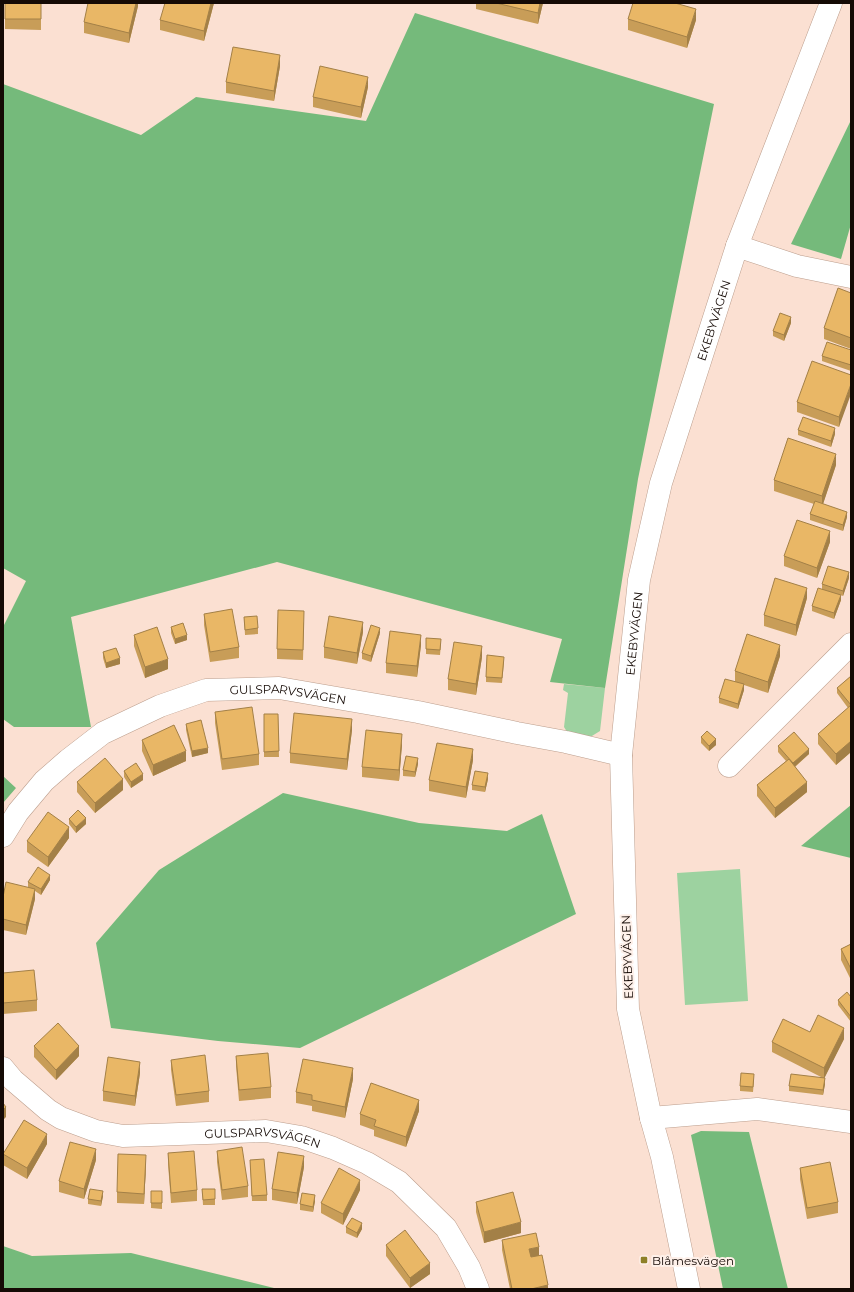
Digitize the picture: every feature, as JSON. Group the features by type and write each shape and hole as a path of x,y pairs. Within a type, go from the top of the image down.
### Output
{"street":[{"name":"EKEBYVÄGEN","path":"689,1289 662,1157 651,1118 628,1009 621,755 640,580 659,490 737,246 831,3"},
{"path":"737,246 797,266 851,277"},
{"path":"729,766 741,744 851,644"},
{"name":"GULSPARVSVÄGEN","path":"3,836 18,812 44,781 103,733 160,706 206,690 279,688 418,712 566,742 621,755"},
{"name":"GULSPARVSVÄGEN","path":"3,1068 13,1080 48,1110 61,1118 96,1131 123,1136 266,1131 302,1137 333,1148 367,1163 399,1182 446,1228 469,1267 478,1289"},
{"path":"651,1118 757,1109 851,1122"}],"green space":[{"path":"415,13 714,104 638,479 605,688 550,682 562,639 277,562 71,617 91,727 14,727 3,719 3,627 26,581 3,568 3,84 141,135 196,97 366,121"},
{"path":"851,120 851,224 841,259 791,244"},
{"path":"564,684 605,688 600,731 587,739 569,735 564,727 568,693 563,690"},
{"path":"3,776 16,788 3,803"},
{"path":"283,793 419,823 507,831 542,814 576,914 300,1048 218,1041 111,1028 96,943 159,870"},
{"path":"851,805 851,858 801,846"},
{"path":"740,869 748,1001 685,1005 677,873"},
{"path":"701,1131 749,1132 788,1289 723,1289 691,1135"},
{"path":"3,1246 32,1256 131,1253 278,1289 3,1289"}],"building":[{"path":"5,3 41,3 41,19 5,19"},
{"path":"88,3 136,3 129,33 84,22"},
{"path":"165,3 211,3 204,31 160,20"},
{"path":"496,3 540,3 538,13"},
{"path":"633,3 675,3 696,9 687,37 628,19"},
{"path":"233,47 280,55 274,91 226,82"},
{"path":"320,66 368,77 361,107 313,97"},
{"path":"838,288 851,293 851,338 824,328"},
{"path":"780,313 791,317 784,335 773,331"},
{"path":"827,342 851,350 851,365 822,356"},
{"path":"812,361 851,375 851,384 839,417 797,402"},
{"path":"803,417 835,428 831,441 798,430"},
{"path":"788,438 836,454 822,496 774,480"},
{"path":"815,501 847,512 843,525 810,514"},
{"path":"797,520 830,531 817,568 784,556"},
{"path":"828,566 849,572 843,591 822,584"},
{"path":"775,578 807,588 796,625 764,615"},
{"path":"818,588 841,595 834,613 812,606"},
{"path":"232,609 239,647 210,652 204,614"},
{"path":"278,610 304,611 303,650 277,649"},
{"path":"257,616 258,628 245,630 244,617"},
{"path":"329,616 363,622 357,653 324,647"},
{"path":"183,623 187,635 175,639 171,627"},
{"path":"371,625 380,628 371,656 362,653"},
{"path":"157,627 168,659 145,667 134,635"},
{"path":"390,631 421,635 417,666 386,663"},
{"path":"747,634 780,645 768,682 735,671"},
{"path":"426,638 441,639 440,650 426,649"},
{"path":"454,642 482,646 476,684 448,679"},
{"path":"116,648 120,658 106,663 103,652"},
{"path":"487,655 504,657 502,678 486,677"},
{"path":"851,676 851,705 837,688"},
{"path":"725,679 744,684 738,704 719,698"},
{"path":"851,705 851,741 836,754 818,734"},
{"path":"252,707 259,754 222,759 215,712"},
{"path":"294,713 352,719 347,759 290,753"},
{"path":"264,714 278,714 279,751 264,752"},
{"path":"201,720 208,748 192,751 186,724"},
{"path":"174,725 186,751 153,765 142,740"},
{"path":"366,730 402,734 399,770 362,767"},
{"path":"707,731 716,739 709,746 701,737"},
{"path":"794,732 809,749 793,763 778,746"},
{"path":"437,743 473,749 466,787 429,780"},
{"path":"406,756 418,758 415,772 403,770"},
{"path":"105,758 123,779 95,803 77,782"},
{"path":"789,759 807,782 775,808 757,785"},
{"path":"136,763 143,774 131,782 124,771"},
{"path":"475,771 488,773 485,787 472,785"},
{"path":"78,810 86,818 76,827 69,819"},
{"path":"48,812 69,827 48,857 27,841"},
{"path":"38,867 50,875 41,889 28,882"},
{"path":"6,882 35,889 26,925 3,919 3,897"},
{"path":"851,944 851,969 841,949"},
{"path":"34,970 37,1000 3,1003 3,973"},
{"path":"847,992 851,997 851,1017 838,1000"},
{"path":"818,1015 844,1028 824,1068 772,1042 783,1019 810,1032"},
{"path":"58,1023 79,1046 56,1070 34,1046"},
{"path":"268,1053 271,1087 239,1090 236,1056"},
{"path":"205,1055 209,1091 176,1095 171,1060"},
{"path":"108,1057 140,1062 135,1096 103,1091"},
{"path":"303,1059 353,1068 345,1107 312,1100 312,1095 296,1092"},
{"path":"741,1073 754,1074 753,1087 740,1086"},
{"path":"791,1074 825,1078 823,1090 789,1086"},
{"path":"371,1083 419,1100 406,1137 374,1126 376,1120 360,1114"},
{"path":"3,1103 6,1107 3,1110"},
{"path":"24,1120 47,1134 27,1168 3,1154"},
{"path":"70,1142 96,1149 84,1189 59,1181"},
{"path":"242,1147 248,1186 222,1190 217,1151"},
{"path":"194,1151 197,1190 171,1193 168,1153"},
{"path":"278,1152 304,1156 297,1193 272,1189"},
{"path":"118,1154 146,1155 144,1194 117,1192"},
{"path":"264,1159 267,1195 252,1196 250,1160"},
{"path":"830,1162 838,1202 807,1208 800,1168"},
{"path":"339,1168 360,1180 343,1214 321,1203"},
{"path":"90,1189 103,1191 101,1201 88,1199"},
{"path":"202,1189 215,1189 215,1199 203,1200"},
{"path":"151,1191 162,1191 162,1203 151,1203"},
{"path":"513,1192 521,1222 484,1232 476,1202"},
{"path":"302,1193 315,1195 313,1207 300,1204"},
{"path":"352,1218 362,1223 357,1233 346,1227"},
{"path":"405,1230 430,1263 410,1278 386,1245"},
{"path":"536,1233 539,1247 529,1249 531,1257 542,1255 548,1285 531,1289 512,1289 502,1240"}],"place":[{"name":"Blåmesvägen","path":"644,1260"}]}
